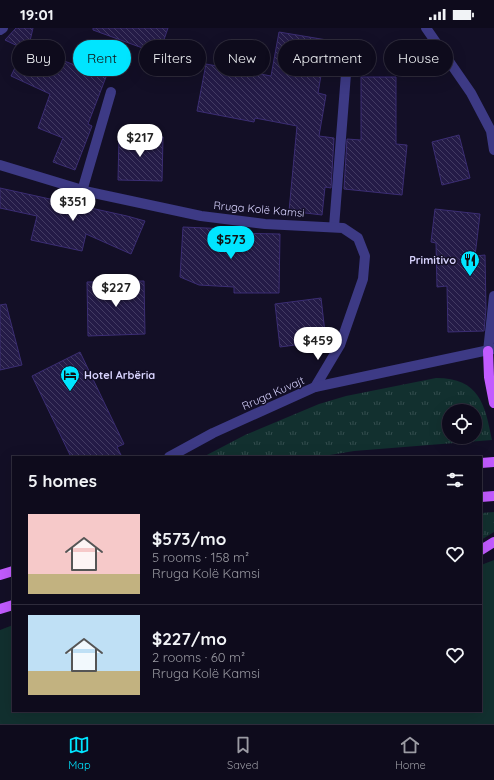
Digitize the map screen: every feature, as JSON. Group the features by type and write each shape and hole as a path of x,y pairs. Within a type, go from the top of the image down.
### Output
{"main road":[{"path":"491,350 489,377 494,403"},
{"path":"482,463 494,462"},
{"path":"482,549 494,542"},
{"path":"0,575 12,571"},
{"path":"0,609 12,605"}],"street":[{"path":"426,28 471,93 492,131 494,150"},
{"path":"334,227 346,76"},
{"path":"82,190 111,92"},
{"name":"Rruga Kolë Kamsi","path":"0,165 82,190 201,216 265,224 342,228 358,238 366,256 363,279 340,346 316,387"},
{"path":"491,350 494,296"},
{"name":"Rruga Kuvajt","path":"171,456 213,433 316,387 491,350"}],"green space":[{"path":"436,378 451,379 471,388 483,405 492,440 482,441 482,404 442,404 442,444 354,451 324,456 205,456 245,435 319,404 346,396"},
{"path":"494,512 494,532 482,539 482,513"},
{"path":"494,560 494,724 0,724 0,630 12,625 12,712 482,712 482,565"}],"building":[{"path":"16,28 33,28 30,40 12,40 12,43 5,40"},
{"path":"93,28 168,28 164,40 139,40 139,47 131,44 131,40 120,40 93,30"},
{"path":"279,32 327,40 278,40 278,76 321,76 318,93 326,95 319,136 334,138 331,188 325,187 322,215 289,211 297,126 255,118 254,122 197,111 204,76 206,76 206,64 214,65 214,76 271,76"},
{"path":"65,61 73,64 73,76 106,77 88,124 92,126 75,170 53,162 63,138 38,128 50,94 11,76 12,74 12,76 65,76"},
{"path":"361,77 396,77 396,144 407,145 402,195 344,189 347,139 361,140"},
{"path":"459,135 470,178 442,185 432,142"},
{"path":"119,136 163,137 162,181 118,180"},
{"path":"0,188 145,221 131,254 86,234 82,251 31,240 37,216 0,208"},
{"path":"435,209 480,214 475,256 485,255 486,309 484,331 448,332 447,286 437,287 436,243 431,242"},
{"path":"183,227 229,229 229,233 280,234 279,293 234,293 234,287 199,285 180,277"},
{"path":"144,281 145,334 88,336 87,282"},
{"path":"321,298 326,341 280,347 275,304"},
{"path":"6,304 22,365 0,370 0,305"},
{"name":"Hotel Arbëria","path":"80,352 124,444 117,447 122,456 71,456 32,376"}],"place":[{"name":"Primitivo","path":"470,277"},
{"name":"Hotel Arbëria","path":"70,392"}]}
